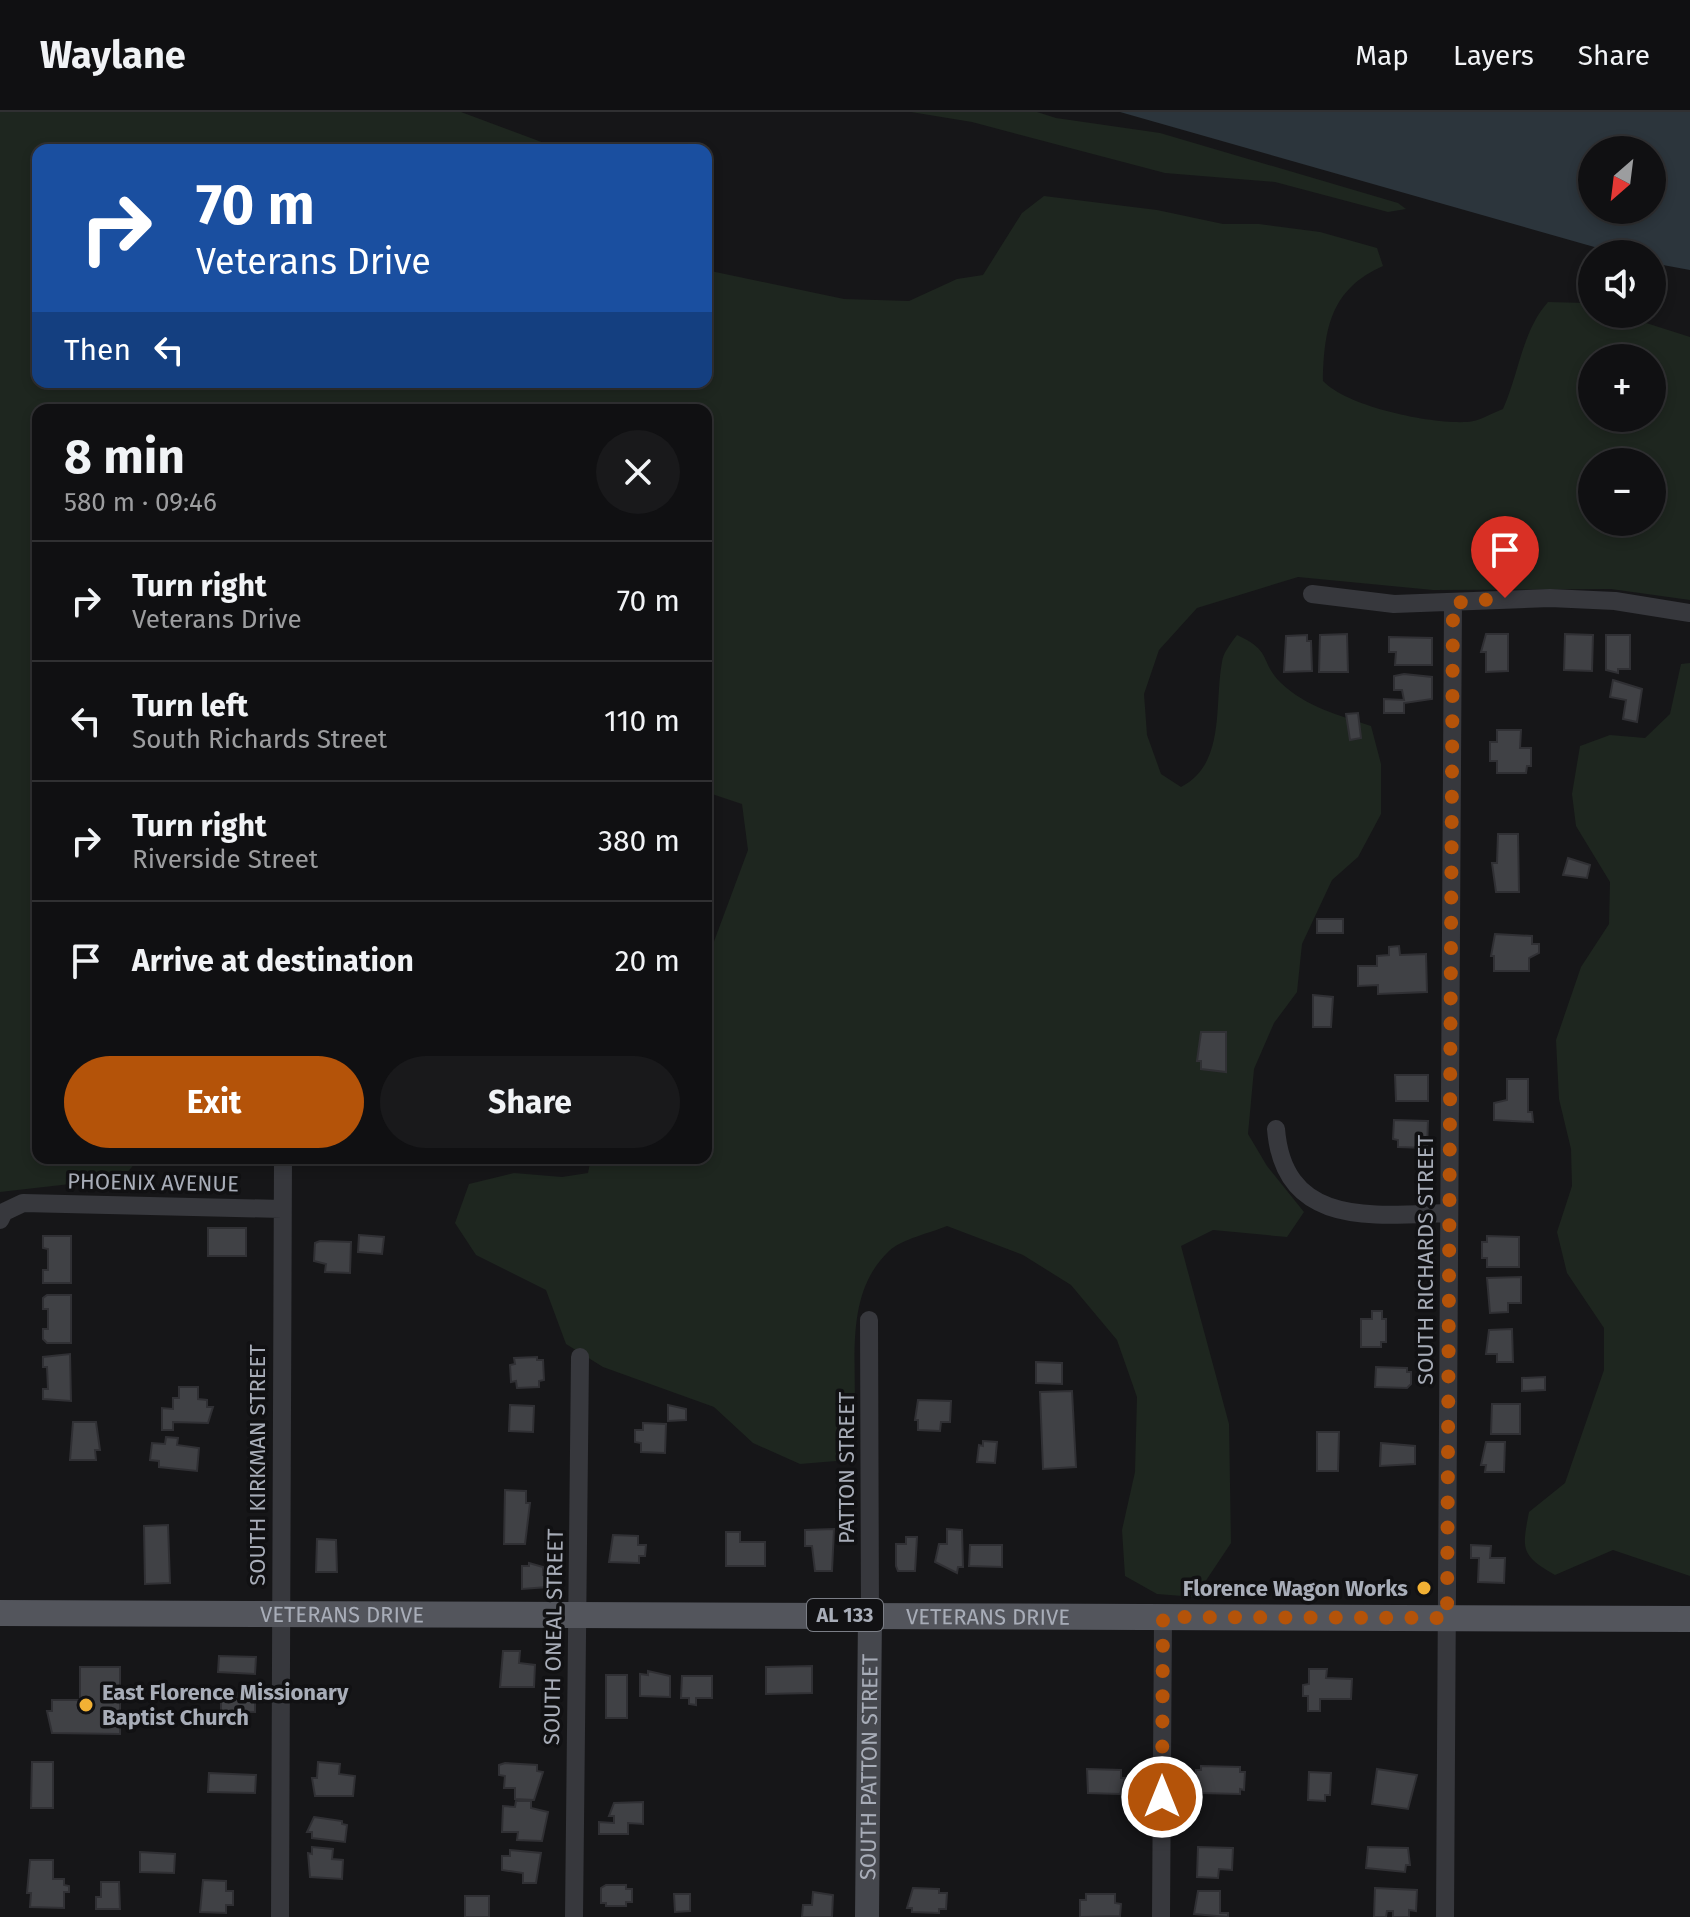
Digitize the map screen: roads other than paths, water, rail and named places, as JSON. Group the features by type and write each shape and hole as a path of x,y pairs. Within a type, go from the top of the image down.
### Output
{"main road":[{"name":"VETERANS DRIVE","path":"0,1613 1690,1619"}],"street":[{"path":"1312,594 1394,604 1550,598 1615,601 1690,613"},
{"name":"SOUTH RICHARDS STREET","path":"1445,1917 1453,603"},
{"path":"1276,1129 1278,1152 1287,1173 1316,1204 1358,1215 1449,1213"},
{"name":"SOUTH KIRKMAN STREET","path":"280,1917 283,1164"},
{"name":"PHOENIX AVENUE","path":"0,1220 4,1212 23,1203 282,1209"},
{"name":"PATTON STREET","path":"869,1320 870,1615"},
{"name":"SOUTH ONEAL STREET","path":"574,1917 580,1357"},
{"name":"SOUTH PATTON STREET","path":"867,1917 870,1615"},
{"path":"1161,1917 1163,1617"}],"place":[{"name":"Florence Wagon Works","path":"1424,1588"},
{"name":"East Florence Missionary Baptist Church","path":"86,1705"}]}
